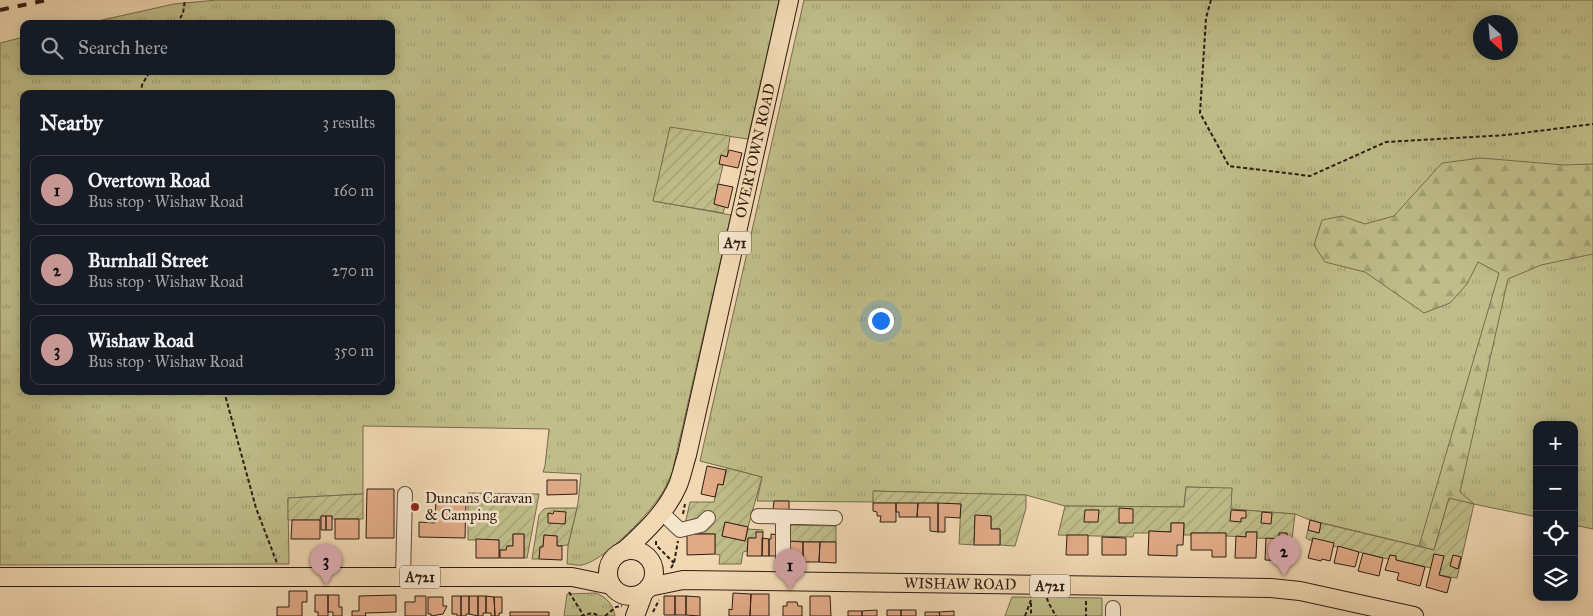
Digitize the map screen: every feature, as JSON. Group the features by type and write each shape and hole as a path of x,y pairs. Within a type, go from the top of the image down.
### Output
{"main road":[{"name":"OVERTOWN ROAD","path":"624,551 652,533 678,485 687,455 789,0"},
{"path":"636,616 654,573 649,559 652,533"},
{"path":"624,616 617,590 608,578 609,564 618,554 624,551 636,551 649,559"},
{"name":"WISHAW ROAD","path":"649,559 668,573 683,580"},
{"name":"A721","path":"564,577 609,564"},
{"name":"A721","path":"0,577 564,577 617,590"},
{"name":"WISHAW ROAD","path":"647,589 683,580 1037,591 1271,588 1300,591 1367,611 1414,616"},
{"path":"617,590 630,596 647,589"}],"lane":[{"path":"403,577 405,494"},
{"path":"662,512 680,530 701,525 708,518"},
{"path":"758,516 835,518"},
{"path":"783,517 783,582"}],"path":[{"path":"179,20 183,13 185,0"},
{"path":"1211,0 1206,18 1200,113 1229,166 1310,176 1386,142 1507,134 1593,124"},
{"path":"141,90 148,75"},
{"path":"225,395 256,508 282,576"},
{"path":"652,533 656,545 674,563"},
{"path":"564,577 570,594 583,616 592,612 600,616"},
{"path":"1026,616 1037,591"},
{"path":"1031,616 1037,591"},
{"path":"1037,591 1048,602 1056,616"}],"green space":[{"path":"217,0 779,0 748,139 670,128 654,201 731,215 672,473 658,499 628,534 592,561 580,565 567,564 568,546 578,503 581,474 543,472 549,429 363,426 363,494 288,498 289,564 0,565 0,43 20,38 20,75 395,75 395,20 102,20 174,4"},
{"path":"804,0 1593,0 1593,529 1578,526 1578,421 1533,421 1533,516 1449,499 1434,550 1310,520 1295,514 1230,509 1232,489 1186,487 1184,507 1065,506 1026,495 874,491 873,502 757,501 762,477 700,461"},
{"path":"670,127 730,136 727,157 722,155 723,165 714,204 725,207 723,213 653,201"},
{"path":"1481,158 1564,165 1593,164 1593,254 1541,265 1508,279 1460,492 1474,504 1449,499 1434,550 1419,546 1499,273 1478,262 1467,284 1450,303 1424,313 1365,272 1325,262 1314,245 1322,220 1342,216 1365,224 1394,216 1442,163"},
{"path":"727,468 762,477 748,527 725,522 722,536 745,541 748,529 763,530 756,538 748,538 747,551 743,552 741,564 719,564 720,555 715,554 715,534 683,533 690,502 714,502 718,484 723,485"},
{"path":"1186,487 1232,488 1231,509 1295,514 1292,539 1287,539 1287,533 1279,533 1279,539 1257,538 1257,532 1246,532 1246,537 1226,536 1226,533 1191,533 1191,535 1184,535 1184,523 1171,523 1171,532 1149,531 1149,533 1134,533 1133,537 1058,535 1065,506 1184,507"},
{"path":"873,491 1026,495 1026,508 1015,546 1000,545 1000,529 991,529 991,516 975,516 974,545 959,544 961,504 873,503"},
{"path":"468,493 539,494 527,558 524,558 524,534 513,534 513,546 507,546 506,550 500,550 500,558 499,540 468,540"},
{"path":"363,494 363,519 332,519 332,516 321,516 320,520 288,520 288,498"},
{"path":"1449,498 1474,504 1457,578 1439,575 1431,568 1396,560 1396,556 1390,555 1388,559 1333,546 1313,538 1312,541 1306,538 1308,530 1319,533 1321,523 1434,550"},
{"path":"577,508 568,545 557,546 557,536 544,535 539,559 532,559 539,515 544,509"},
{"path":"787,525 836,526 836,542 786,541"},
{"path":"596,593 609,602 615,616 564,616 567,594"},
{"path":"1012,597 1102,598 1102,616 1005,616"}],"building":[{"path":"729,150 742,153 738,168 719,164 721,155 727,157"},
{"path":"718,184 733,187 728,208 714,204"},
{"path":"707,466 726,470 723,485 718,484 715,497 701,494"},
{"path":"547,480 577,480 577,494 547,495"},
{"path":"367,489 394,489 394,538 366,538"},
{"path":"436,499 466,500 465,538 419,537 419,522 435,523"},
{"path":"774,501 789,501 789,511 773,510"},
{"path":"873,503 896,503 896,522 880,522 881,516 877,516 877,512 873,511"},
{"path":"896,503 918,503 917,517 899,517 899,512 896,512"},
{"path":"918,503 938,503 938,532 930,531 930,517 917,517"},
{"path":"938,503 961,504 960,518 945,517 945,532 938,532"},
{"path":"1119,508 1133,509 1133,523 1119,523"},
{"path":"1085,510 1099,510 1098,522 1084,522"},
{"path":"1231,510 1246,511 1246,518 1241,518 1241,522 1230,521"},
{"path":"554,511 566,512 565,524 548,523 548,513 553,514"},
{"path":"1262,512 1272,513 1271,524 1261,523"},
{"path":"975,515 991,516 991,529 1000,529 1000,545 974,545"},
{"path":"321,516 326,516 326,530 321,530"},
{"path":"326,516 332,516 332,530 326,530"},
{"path":"335,519 359,519 359,539 335,539"},
{"path":"292,520 320,520 320,539 291,539"},
{"path":"1310,520 1321,523 1319,533 1308,530"},
{"path":"725,522 748,527 745,541 722,536"},
{"path":"1171,523 1184,523 1183,545 1177,545 1177,556 1148,555 1149,531 1171,532"},
{"path":"756,532 763,532 762,556 747,556 748,538 756,538"},
{"path":"1246,532 1257,532 1256,558 1235,558 1236,536 1246,537"},
{"path":"1191,533 1226,533 1226,557 1212,557 1212,550 1191,550"},
{"path":"1279,533 1287,533 1287,539 1289,539 1288,561 1265,560 1266,538 1279,539"},
{"path":"513,534 524,534 524,558 500,558 500,550 506,550 507,546 513,546"},
{"path":"687,534 715,534 715,554 687,555"},
{"path":"771,534 778,535 777,556 769,556 769,539 771,539"},
{"path":"544,535 557,536 557,546 562,546 562,560 539,559"},
{"path":"1067,535 1088,535 1088,555 1066,555"},
{"path":"1102,537 1126,538 1126,555 1102,555"},
{"path":"762,538 769,539 769,556 762,556"},
{"path":"1313,538 1334,543 1330,561 1308,558"},
{"path":"476,539 499,540 499,558 476,558"},
{"path":"786,541 803,542 803,562 786,562"},
{"path":"803,542 820,542 819,562 803,562"},
{"path":"820,542 836,542 836,563 819,562"},
{"path":"1338,546 1359,552 1355,567 1334,563"},
{"path":"1363,553 1383,558 1379,576 1358,571"},
{"path":"1434,554 1444,556 1439,575 1451,578 1447,593 1426,587"},
{"path":"1390,555 1396,556 1396,560 1425,567 1420,586 1397,580 1399,573 1385,570"},
{"path":"1453,555 1461,557 1458,569 1450,566"},
{"path":"289,591 307,591 307,602 302,602 302,616 277,616 277,607 289,607"},
{"path":"733,593 751,594 750,616 729,616 729,609 732,610"},
{"path":"751,594 769,594 769,616 750,616"},
{"path":"315,595 328,595 328,616 318,616 318,612 315,612"},
{"path":"328,595 339,595 339,607 342,607 342,616 333,616 333,612 328,612"},
{"path":"396,595 396,612 365,613 366,616 352,616 352,611 359,611 359,596"},
{"path":"415,596 426,596 426,616 405,616 405,602 415,602"},
{"path":"452,596 461,596 461,616 452,614"},
{"path":"461,596 469,596 469,614 466,614 466,616 461,616"},
{"path":"469,596 478,596 478,616 469,614"},
{"path":"478,596 486,596 486,613 483,613 483,616 478,616"},
{"path":"486,596 494,597 495,616 491,616 491,613 486,613"},
{"path":"664,596 675,596 675,615 664,615"},
{"path":"675,596 686,596 686,615 675,615"},
{"path":"686,596 700,597 700,616 686,615"},
{"path":"810,596 830,596 831,616 810,616"},
{"path":"428,597 443,597 443,606 447,606 443,614 431,616 431,614 428,614"},
{"path":"494,597 502,597 502,613 499,613 499,616 495,616"},
{"path":"787,602 797,602 798,606 802,606 802,616 783,616 783,606 787,606"},
{"path":"877,610 877,616 862,616 862,611"},
{"path":"887,610 901,610 901,616 887,616"},
{"path":"901,610 916,610 916,616 901,616"},
{"path":"848,611 862,611 862,616 848,616"},
{"path":"954,611 954,616 940,616 939,612"},
{"path":"510,612 549,612 549,616 510,616"},
{"path":"925,612 939,612 940,616 925,616"}],"railway":[{"path":"0,10 47,0"}],"place":[{"name":"Duncans Caravan & Camping","path":"415,507"},
{"name":"Burnhall Street","path":"1284,576"},
{"name":"Wishaw Road","path":"326,585"},
{"name":"Overtown Road","path":"790,590"}]}
